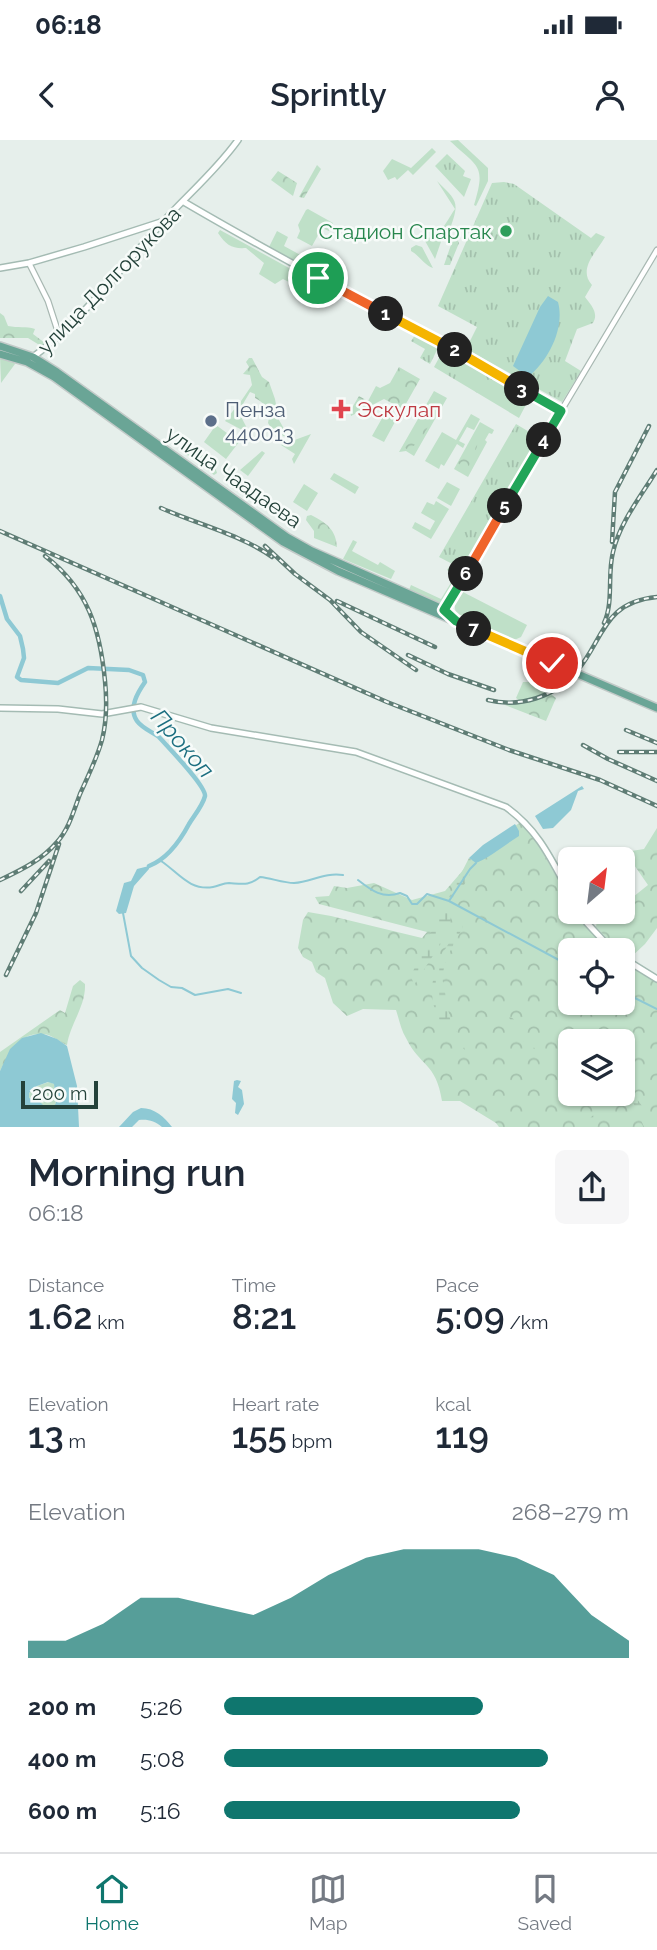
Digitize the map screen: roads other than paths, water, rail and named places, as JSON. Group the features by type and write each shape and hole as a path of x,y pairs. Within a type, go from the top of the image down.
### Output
{"main road":[{"name":"улица Долгорукова","path":"30,360 59,335 229,153 238,140"},
{"path":"184,202 265,249 454,349 561,411 443,613"},
{"path":"0,268 29,263 164,221"},
{"name":"улица Чаадаева","path":"0,346 30,360 286,537 456,621 657,708"},
{"name":"улица Чаадаева","path":"0,354 30,360"},
{"path":"0,708 58,709 102,714 141,707 211,728 356,752 506,807 524,820 544,844 558,871"},
{"path":"589,924 601,938"},
{"path":"635,965 657,979"}],"street":[{"path":"561,411 657,250"},
{"path":"29,263 48,301 59,335"}],"water":[{"path":"548,296 558,302 560,312 557,333 549,353 528,377 513,366 540,307"},
{"path":"582,786 584,789 578,791 571,810 553,828 543,829 535,816"},
{"path":"515,824 519,836 476,863 469,858 483,845"},
{"path":"149,866 134,886 126,913 119,914 116,911 124,883 131,881 137,869"},
{"path":"41,1033 67,1046 77,1086 79,1127 0,1127 0,1071 10,1049 22,1038","holes":["48,1082 54,1084 54,1106 44,1106 29,1098 29,1093 37,1086"]},
{"path":"234,1081 241,1081 238,1087 242,1090 244,1104 238,1115 235,1113 236,1103 232,1099"},
{"path":"141,1108 159,1114 172,1127 139,1120 132,1127 119,1127 133,1112"}],"waterway":[{"name":"Прокоп","path":"0,596 7,619 20,636 24,658 17,677 21,680 58,683 88,668 129,670 143,675 145,682 137,695 134,716 177,757 199,784 205,796 177,843 162,859 149,866"},
{"path":"161,861 184,880 205,887 249,883 260,877 294,883 343,875"},
{"path":"449,901 476,863"},
{"path":"358,880 378,893 400,893 407,896 412,904 417,904 427,894 449,901 558,960"},
{"path":"123,913 131,956 159,980 195,995 228,989 241,993"},
{"path":"635,998 657,1009"}],"railway":[{"path":"612,542 615,492 649,426"},
{"path":"604,623 609,606 611,561 616,541 657,470"},
{"path":"161,508 233,536 272,557"},
{"path":"0,531 387,702 509,750 600,780 657,806"},
{"path":"265,546 295,574 330,600 361,632 416,670"},
{"path":"0,880 38,859 61,837 95,760 105,725 105,681 95,627 82,596 60,569 45,556"},
{"path":"488,700 524,701 558,688 577,671 615,614 639,600 657,597"},
{"path":"337,601 435,647"},
{"path":"408,655 448,674 494,690"},
{"path":"626,730 657,743"},
{"path":"583,745 657,781"},
{"path":"619,752 657,752"},
{"path":"6,975 36,913 59,844"},
{"path":"21,891 49,861"}],"place":[{"name":"Стадион Спартак","path":"506,231"},
{"name":"Эскулап","path":"341,409"},
{"name":"Пенза 440013","path":"211,421"}]}
